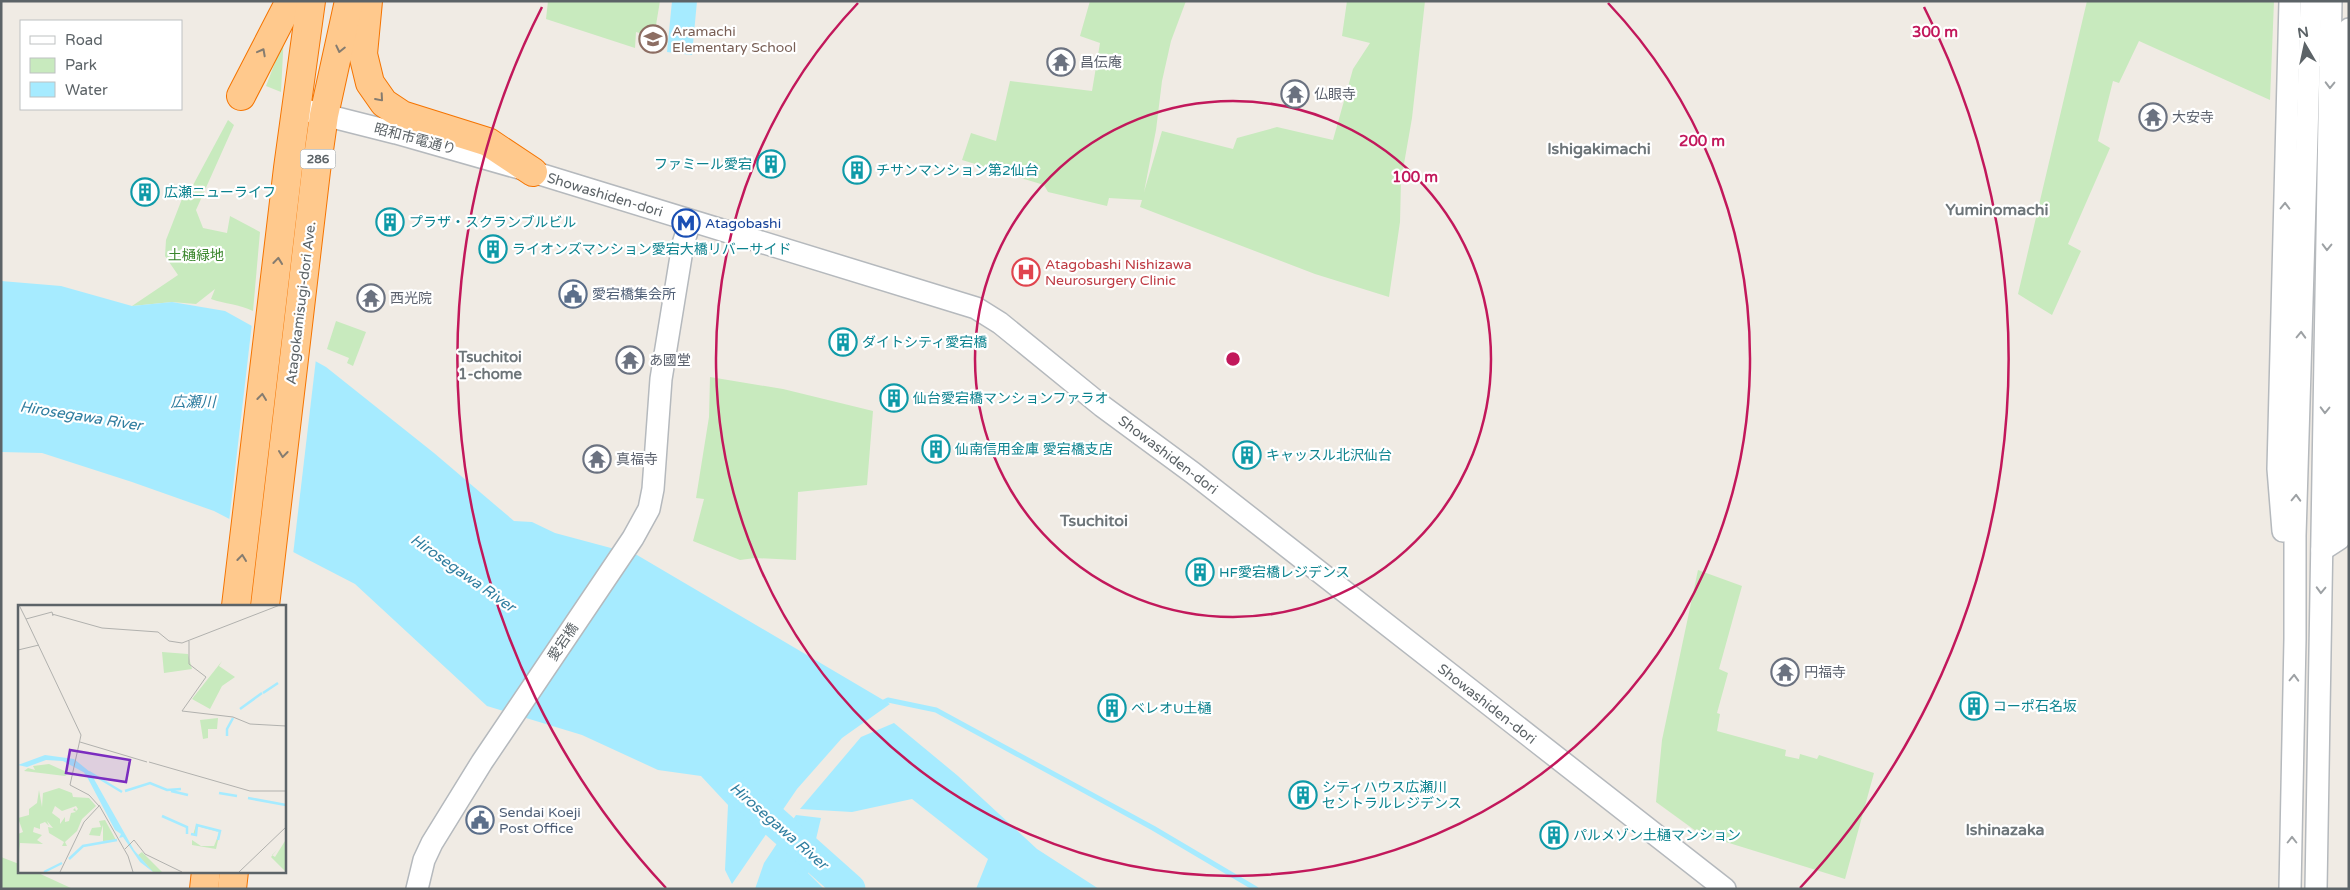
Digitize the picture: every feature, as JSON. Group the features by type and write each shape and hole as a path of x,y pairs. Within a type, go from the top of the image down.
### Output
{"highway":[{"path":"241,96 290,1"},
{"name":"Atagokamisugi-dori Ave.","path":"236,605 311,1"},
{"name":"Atagokamisugi-dori Ave.","path":"265,605 298,318 324,115 349,1"},
{"path":"368,1 362,54 370,83 384,103 402,116 488,142 532,172"},
{"path":"204,889 206,872"},
{"path":"232,889 234,872"}],"street":[{"path":"2290,1 2278,469 2286,576 2295,603"},
{"path":"2290,889 2295,516 2311,1"},
{"path":"2316,889 2331,1"},
{"path":"2322,550 2338,540 2340,523 2349,29"},
{"name":"昭和市電通り","path":"297,108 532,172"},
{"name":"Showashiden-dori","path":"532,172 690,222 961,302 989,315 1102,406 1193,473 1724,889"},
{"name":"愛宕橋","path":"417,889 424,860 432,843 492,746 633,538 649,509 653,489 662,379 683,244 690,222"}],"green space":[{"path":"548,1 660,1 654,37 636,32 635,48 546,19"},
{"path":"1090,1 1186,1 1171,41 1162,81 1156,130 1144,192 1162,131 1233,149 1237,138 1277,127 1333,140 1353,69 1370,43 1342,36 1347,1 1425,1 1412,118 1401,181 1400,222 1389,297 1315,274 1140,207 1142,200 1109,198 1107,206 1048,192 1044,185 962,160 971,133 996,141 1010,81 1092,91 1100,43 1080,36"},
{"path":"2087,1 2274,1 2270,100 2139,41 2119,83 2113,81 2098,141 2110,148 2068,244 2081,251 2052,315 2018,294"},
{"path":"284,33 281,92 266,86 276,60 269,55"},
{"name":"土樋緑地","path":"228,120 234,125 196,210 203,228 227,233 230,216 260,232 253,311 211,299 215,289 196,304 172,302 132,306 178,275 165,256 166,240 187,186 192,187"},
{"path":"336,321 366,332 353,366 347,363 349,358 327,349"},
{"path":"710,377 783,389 873,411 867,485 798,492 796,560 755,558 740,560 693,541 704,499 696,498 709,417"},
{"path":"1698,570 1742,586 1719,669 1728,673 1717,713 1720,714 1717,731 1786,750 1785,756 1799,759 1800,754 1817,759 1819,755 1874,773 1845,879 1700,834 1656,802 1662,740"},
{"path":"1,857 18,864 18,872 36,872 73,889 1,889"}],"water":[{"path":"672,1 697,1 692,55 667,52"},
{"name":"広瀬川","path":"1,281 61,286 132,306 172,302 225,311 326,367 434,453 514,521 532,522 555,533 637,555 890,704 842,738 797,789 732,884 725,870 728,805 701,776 658,770 582,735 487,706 355,584 214,511 42,453 1,452"},
{"path":"894,723 958,776 1037,849 1099,889 976,889 988,859 912,799 852,812 800,809 861,737"},
{"path":"796,815 821,818 808,873 824,889 755,889 764,863"}],"pier":[{"path":"252,323 316,359 293,555 229,522"}],"waterway":[{"path":"880,704 888,700 936,710 1153,828 1256,889"},
{"name":"Hirosegawa River","path":"742,793 850,889"}],"place":[{"name":"Aramachi Elementary School","path":"653,39"},
{"name":"昌伝庵","path":"1061,62"},
{"name":"仏眼寺","path":"1295,94"},
{"name":"大安寺","path":"2153,117"},
{"name":"ファミール愛宕","path":"771,164"},
{"name":"チサンマンション第2仙台","path":"857,170"},
{"name":"広瀬ニューライフ","path":"145,192"},
{"name":"プラザ・スクランブルビル","path":"390,222"},
{"name":"Atagobashi","path":"686,223"},
{"name":"ライオンズマンション愛宕大橋リバーサイド","path":"493,249"},
{"name":"Atagobashi Nishizawa Neurosurgery Clinic","path":"1026,272"},
{"name":"愛宕橋集会所","path":"573,294"},
{"name":"西光院","path":"371,298"},
{"name":"ダイトシティ愛宕橋","path":"843,342"},
{"name":"あ國堂","path":"630,360"},
{"name":"仙台愛宕橋マンションファラオ","path":"894,398"},
{"name":"仙南信用金庫 愛宕橋支店","path":"936,449"},
{"name":"キャッスル北沢仙台","path":"1247,455"},
{"name":"真福寺","path":"597,459"},
{"name":"HF愛宕橋レジデンス","path":"1200,572"},
{"name":"円福寺","path":"1785,672"},
{"name":"コーポ石名坂","path":"1974,706"},
{"name":"ベレオU土樋","path":"1112,708"},
{"name":"シティハウス広瀬川 セントラルレジデンス","path":"1303,795"},
{"name":"Sendai Koeji Post Office","path":"480,820"},
{"name":"パルメゾン土樋マンション","path":"1554,835"}],"district":[{"name":"Ishigakimachi","path":"1599,149"},
{"name":"Yuminomachi","path":"1997,210"},
{"name":"Tsuchitoi 1-chome","path":"490,366"},
{"name":"Tsuchitoi","path":"1094,521"},
{"name":"Ishinazaka","path":"2005,830"}]}
